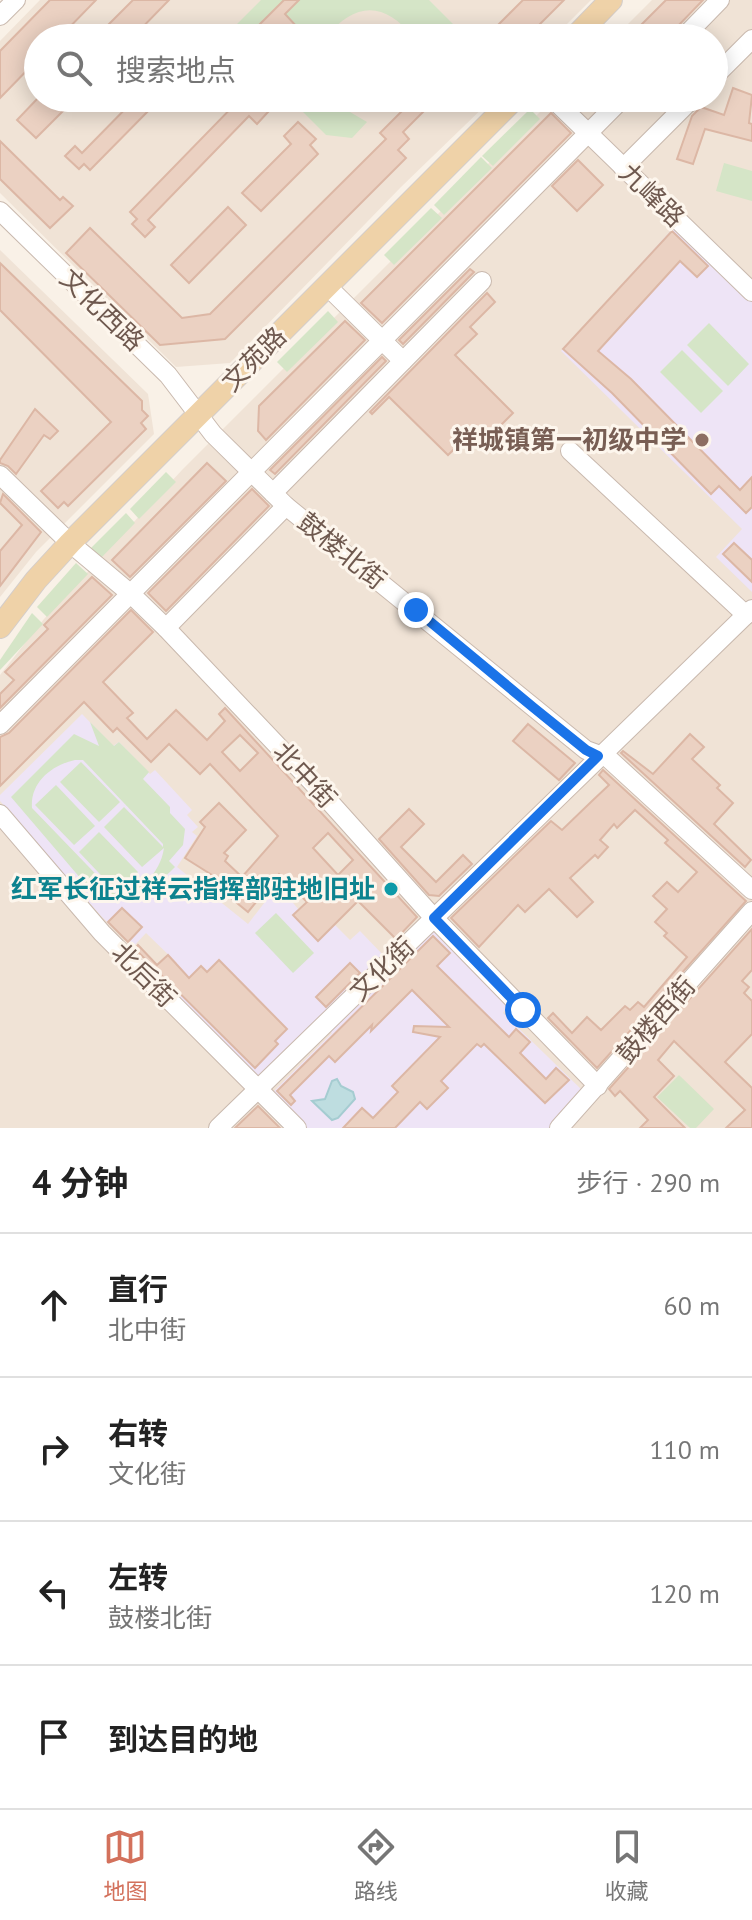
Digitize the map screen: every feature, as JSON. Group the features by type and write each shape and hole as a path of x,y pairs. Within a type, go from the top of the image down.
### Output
{"main road":[{"path":"588,24 611,0"},
{"name":"文苑路","path":"0,627 36,580 70,543 501,112"}],"street":[{"path":"0,16 16,0"},
{"path":"697,24 720,0"},
{"path":"728,63 752,39"},
{"name":"九峰路","path":"566,112 752,292"},
{"path":"0,725 609,112"},
{"path":"623,168 679,112"},
{"name":"文化西路","path":"0,211 168,375 198,415"},
{"path":"166,628 403,361 482,281"},
{"path":"327,286 403,361"},
{"name":"鼓楼北街","path":"198,415 279,499 544,717 586,750 603,757 752,890"},
{"path":"570,451 749,612"},
{"name":"北中街","path":"0,475 70,543 166,628 311,781 434,918 600,1085"},
{"name":"文化街","path":"218,1128 749,612"},
{"name":"北后街","path":"0,814 102,933 297,1128"},
{"name":"鼓楼西街","path":"559,1128 752,911"}],"shaded area":[{"path":"40,0 591,0 567,24 24,24 24,112 479,112 230,363 176,367 0,193 0,41"},
{"path":"652,0 752,0 752,1128 0,1128 0,675 44,619 182,470 540,112 728,112 728,24 628,24"},
{"name":"祥城镇第一初级中学","path":"675,226 752,301 752,592 716,557 742,529 561,351"},
{"path":"0,250 148,394 154,434 36,552 0,597"},
{"path":"82,714 113,746 119,742 150,774 155,770 192,810 187,815 198,827 192,832 197,836 177,867 248,924 278,885 299,910 318,941 335,925 350,940 360,931 385,957 331,1012 341,1022 435,929 508,1006 503,1013 585,1093 552,1128 306,1128 272,1093 332,1033 320,1022 267,1075 257,1077 161,980 177,963 146,933 133,947 101,916 0,801 0,795"}],"green space":[{"path":"261,0 429,0 453,24 401,24 392,17 370,10 348,17 339,24 237,24"},
{"path":"303,112 350,112 367,122 352,138 326,135"},
{"path":"527,112 533,112 540,119 493,166 482,156"},
{"path":"481,157 492,168 444,215 434,205"},
{"path":"724,163 752,171 752,201 716,191"},
{"path":"431,208 442,218 394,265 384,255"},
{"path":"328,311 338,322 287,372 277,362"},
{"path":"709,323 749,364 728,386 687,345"},
{"path":"682,350 723,391 701,413 660,372"},
{"path":"166,472 176,482 139,519 130,509"},
{"path":"126,513 135,523 99,560 89,550"},
{"path":"76,563 88,574 47,617 37,607"},
{"path":"32,613 43,624 0,670 0,660"},
{"path":"90,722 114,746 119,742 149,772 143,779 170,807 170,813 185,829 183,845 169,861 175,867 167,875 121,898 99,900 11,797 74,734 99,746","holes":["83,760 163,844 163,847 124,807 104,827 142,867 164,848 153,874 132,890 114,893 32,808 35,790 44,776 66,762"]},
{"path":"81,762 120,802 99,822 60,782"},
{"path":"56,785 95,826 74,845 35,805"},
{"path":"99,832 138,872 117,892 79,852"},
{"path":"276,913 314,953 293,973 255,933"},
{"path":"679,1075 714,1109 696,1128 690,1128 657,1097"}],"water":[{"path":"337,1079 341,1086 353,1092 355,1099 338,1118 332,1120 312,1101 325,1099 332,1081"}],"building":[{"path":"50,0 96,0 73,24 26,24"},
{"path":"133,0 169,0 146,24 109,24"},
{"path":"284,0 299,0 285,14 294,24 260,24"},
{"path":"523,0 564,0 540,24 499,24"},
{"path":"666,0 703,0 680,24 642,24"},
{"path":"24,27 24,73 0,98 0,51"},
{"path":"733,88 752,95 749,123 752,124 752,141 705,129 693,164 677,159 692,116 696,112 724,115 728,112"},
{"path":"25,112 62,112 36,138 17,120"},
{"path":"122,112 147,112 90,170 84,164 79,169 65,156 75,146 82,153"},
{"path":"227,112 268,112 257,124 249,116 148,220 155,227 145,237 132,224 137,219 130,212"},
{"path":"401,112 423,112 403,132 409,139 398,150 406,158 225,339 160,345 66,253 90,228 182,318 210,314 386,139 380,133"},
{"path":"551,113 571,133 382,323 361,303"},
{"path":"298,122 316,139 310,145 318,154 261,211 242,193 291,144 284,136"},
{"path":"0,141 60,200 63,197 73,206 50,228 0,179"},
{"path":"578,160 603,185 577,211 552,186"},
{"path":"228,207 246,225 189,283 171,265"},
{"path":"672,231 708,266 697,277 680,261 598,351 631,379 740,490 752,477 752,507 746,513 719,486 711,494 612,393 563,349"},
{"path":"0,263 142,401 142,410 148,416 141,423 146,429 68,506 64,502 58,508 41,491 111,422 0,310"},
{"path":"470,269 474,272 403,344 399,340"},
{"path":"487,293 495,302 470,327 477,334 455,355 513,413 480,446 469,435 448,455 389,397 372,414 370,412"},
{"path":"345,321 365,340 266,440 258,431 259,406"},
{"path":"382,357 386,361 275,474 270,470"},
{"path":"35,409 58,431 50,439 44,435 16,474 0,460"},
{"path":"207,463 226,481 130,577 112,560"},
{"path":"252,489 269,506 166,611 148,593"},
{"path":"3,494 41,532 0,586 0,551 22,525 0,503"},
{"path":"734,543 752,560 752,582 723,554"},
{"path":"92,577 112,595 0,708 0,694 14,680 5,672 48,629 44,625"},
{"path":"131,610 153,632 103,682 133,713 127,718 147,739 176,710 207,740 225,721 219,714 225,708 417,917 396,939 358,901 318,941 293,915 307,902 279,874 248,912 226,894 231,887 185,858 205,827 200,822 219,803 246,830 224,853 228,856 225,861 242,877 278,836 210,764 200,774 169,744 151,762 117,728 113,732 84,702 0,786 0,737 9,733","holes":["240,735 258,753 240,771 222,752","328,833 353,860 338,875 313,848"]},
{"path":"528,724 575,763 559,780 513,741"},
{"path":"690,734 704,747 692,759 720,785 717,788 733,803 714,824 751,860 745,867 621,753 623,751 653,774"},
{"path":"603,770 746,901 597,1068 548,1018 553,1013 572,1033 587,1017 601,1030 625,1006 630,1010 638,1002 644,1007 687,957 664,936 667,933 655,922 667,909 653,896 667,882 678,892 697,872 665,843 668,840 635,810 617,828 614,824 600,840 608,847 570,878 593,902 577,917 549,889 525,912 518,905 479,947 451,918 551,821 562,830 609,785 599,775"},
{"path":"409,809 424,824 401,847 436,882 463,855 472,864 439,896 429,895 379,839"},
{"path":"122,908 142,927 128,942 108,922"},
{"path":"752,929 752,970 742,981 749,987 744,993 752,1001 752,1034 725,1062 752,1088 752,1128 726,1128 745,1110 674,1041 658,1060 674,1076 654,1097 685,1128 640,1128 648,1120 620,1091 615,1096 609,1089"},
{"path":"433,936 450,953 437,966 509,1037 516,1029 530,1042 520,1053 546,1079 556,1068 569,1080 545,1103 484,1044 481,1047 477,1044 441,1081 448,1088 427,1109 420,1102 395,1128 343,1128 362,1108 373,1118 398,1092 392,1086 440,1037 413,1032 414,1026 449,1027 412,990 335,1062 329,1056 290,1095 295,1101 291,1105 277,1091"},
{"path":"138,945 157,965 168,955 189,978 201,966 207,972 219,960 287,1029 275,1041 278,1044 255,1068 135,949"},
{"path":"350,963 360,973 326,1007 316,997"},
{"path":"258,1106 280,1128 235,1128"}],"place":[{"name":"祥城镇第一初级中学","path":"702,440"},
{"name":"红军长征过祥云指挥部驻地旧址","path":"391,889"}],"route":[{"path":"416,610 586,750 598,756 434,918 523,1010"}]}
